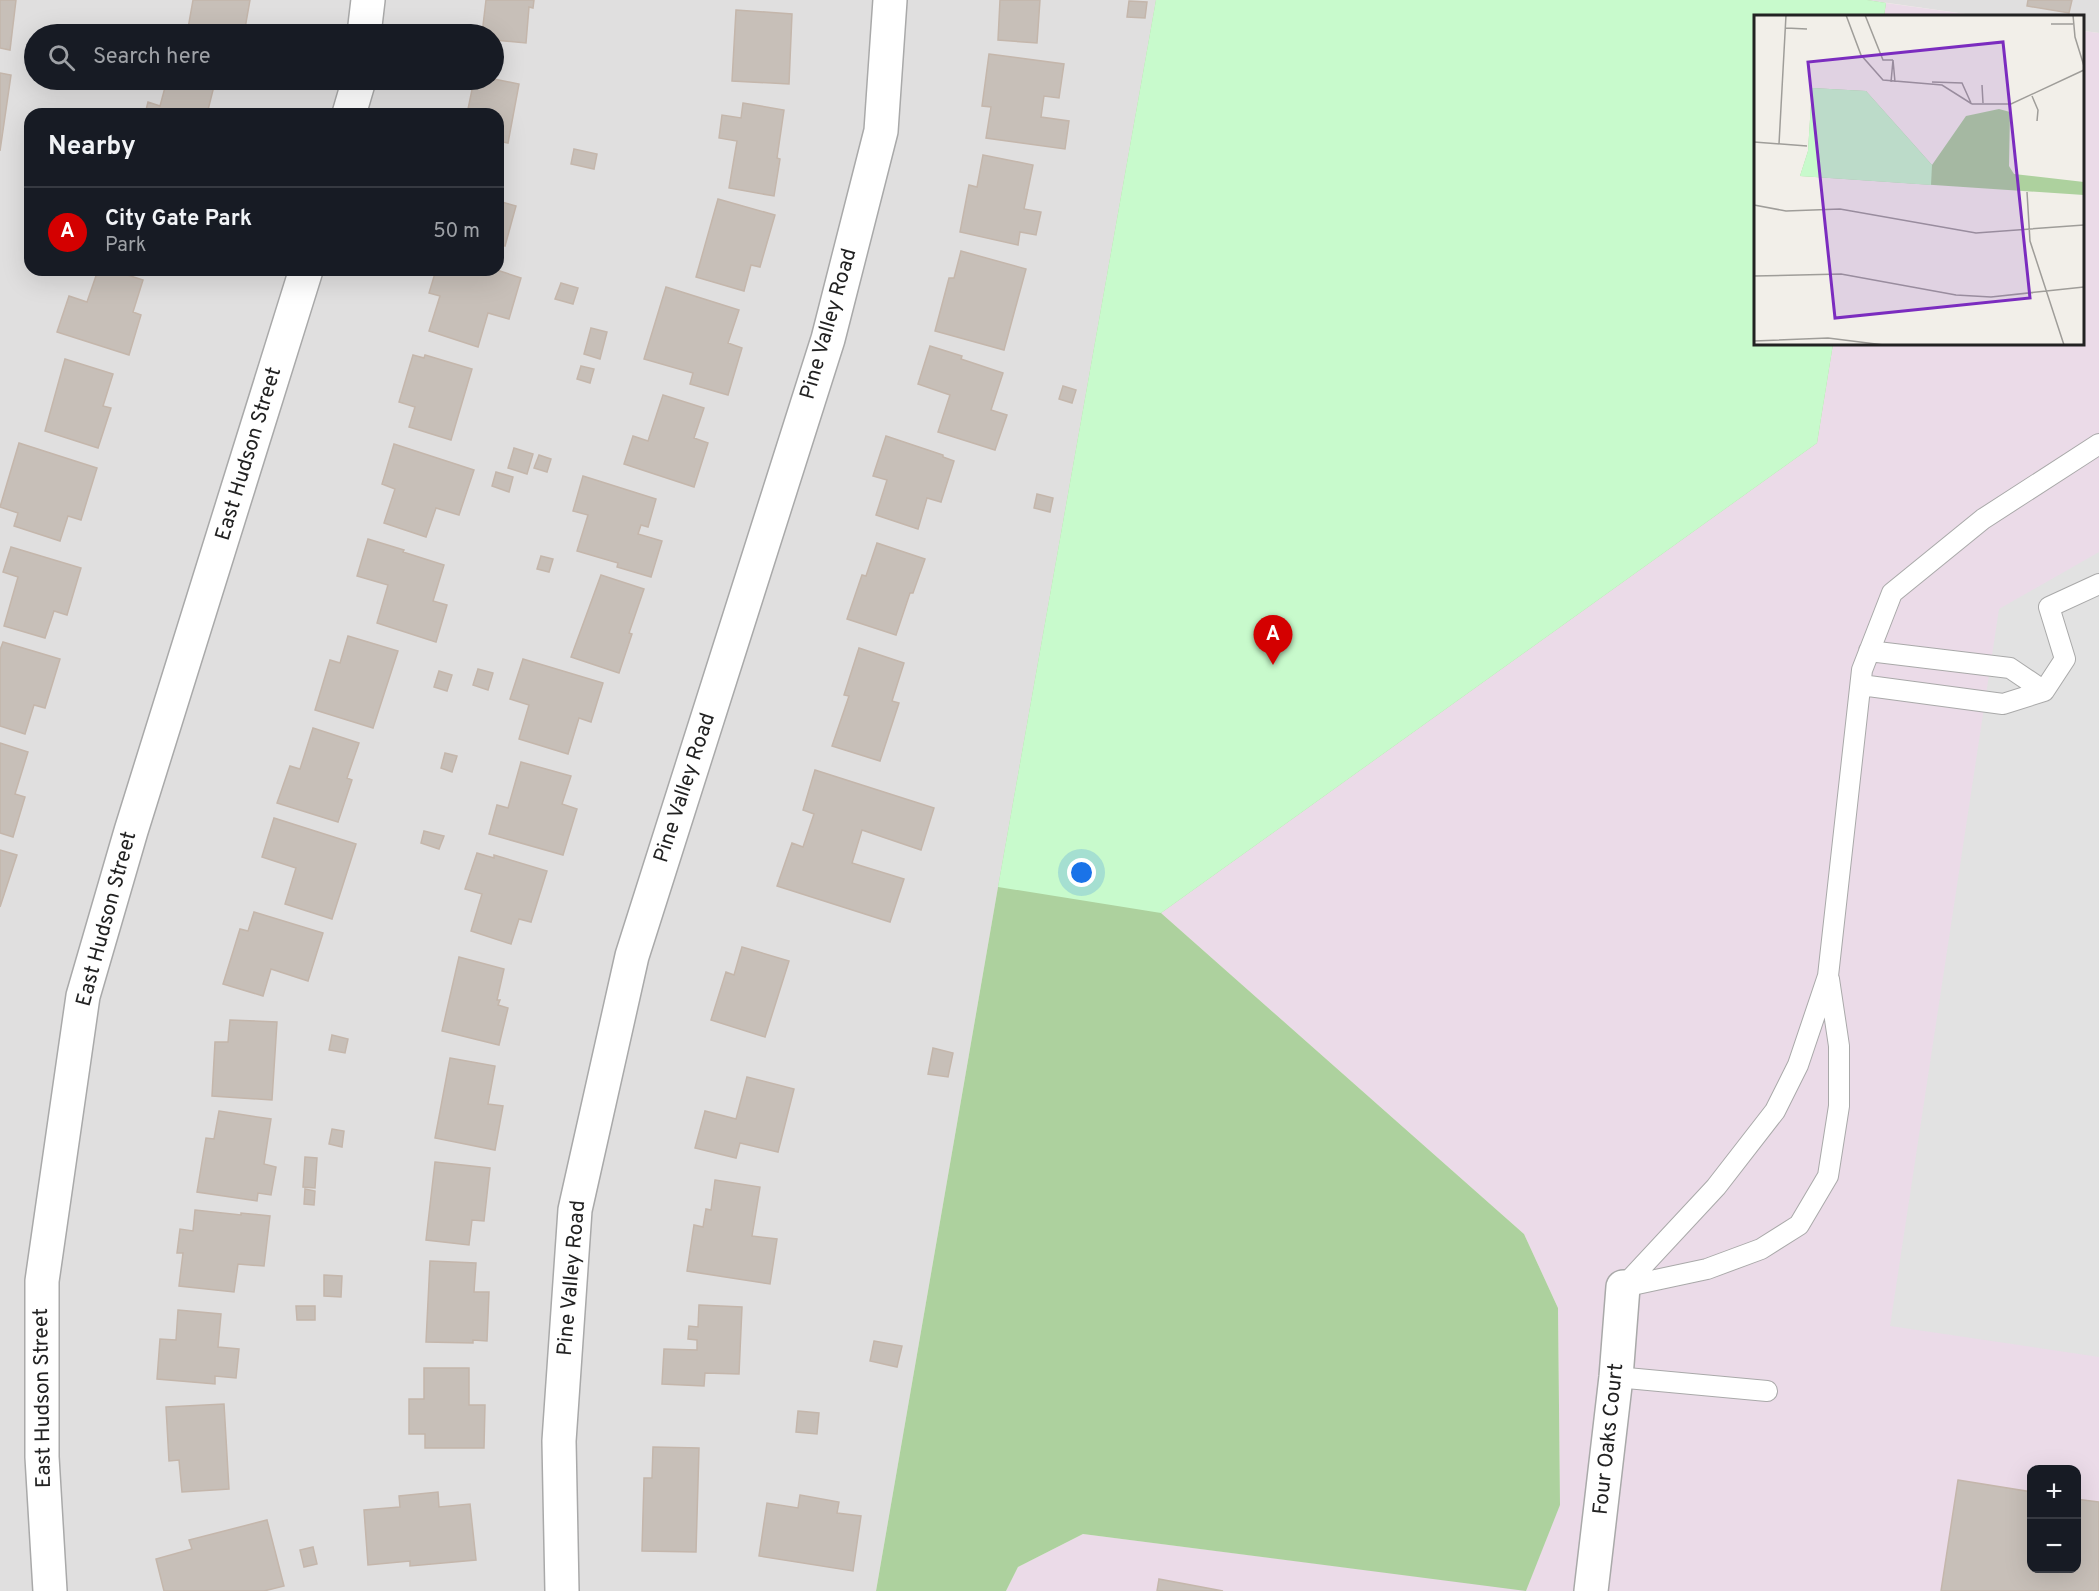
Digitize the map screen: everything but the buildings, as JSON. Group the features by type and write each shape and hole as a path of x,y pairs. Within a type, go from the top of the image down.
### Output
{"street":[{"path":"365,24 368,0"},
{"name":"Pine Valley Road","path":"562,1591 560,1441 575,1210 632,956 828,339 881,131 890,0"},
{"path":"352,108 356,90"},
{"name":"East Hudson Street","path":"50,1591 42,1457 42,1281 84,996 131,831 304,276"},
{"name":"Four Oaks Court","path":"1591,1591 1616,1377 1623,1287"}],"lane":[{"path":"1623,1287 1716,1187 1775,1111 1798,1065 1828,976 1862,670 1892,592 1983,519 2099,444"},
{"path":"1861,685 2003,704 2044,691 2064,659 2049,607 2099,584"},
{"path":"1869,651 2010,668 2044,691"},
{"path":"1623,1287 1707,1269 1761,1249 1799,1225 1828,1176 1839,1106 1839,1046 1828,976"},
{"path":"1616,1377 1767,1391"}],"shaded area":[{"path":"0,0 1156,0 998,887 876,1591 0,1591"},
{"path":"1867,0 2099,0 2099,33 2084,31 2084,15 1973,15"},
{"path":"1886,3 1973,15 1884,15"},
{"path":"2084,31 2099,33 2099,1591 1006,1591 1018,1567 1083,1534 1526,1590 1560,1504 1558,1308 1524,1234 1161,913 1817,443 1833,345 2084,345"},
{"path":"2099,552 2099,1357 1890,1326 1999,609"}],"green space":[{"path":"1156,0 1867,0 1886,3 1884,15 1754,15 1754,345 1833,345 1817,443 1161,913 1524,1234 1558,1308 1560,1505 1526,1591 1083,1534 1018,1567 1006,1591 876,1591 998,887"},
{"path":"1156,0 1867,0 1886,3 1884,15 1754,15 1754,345 1833,345 1817,443 1161,913 998,887"}],"place":[{"name":"City Gate Park","path":"1273,665"}]}
